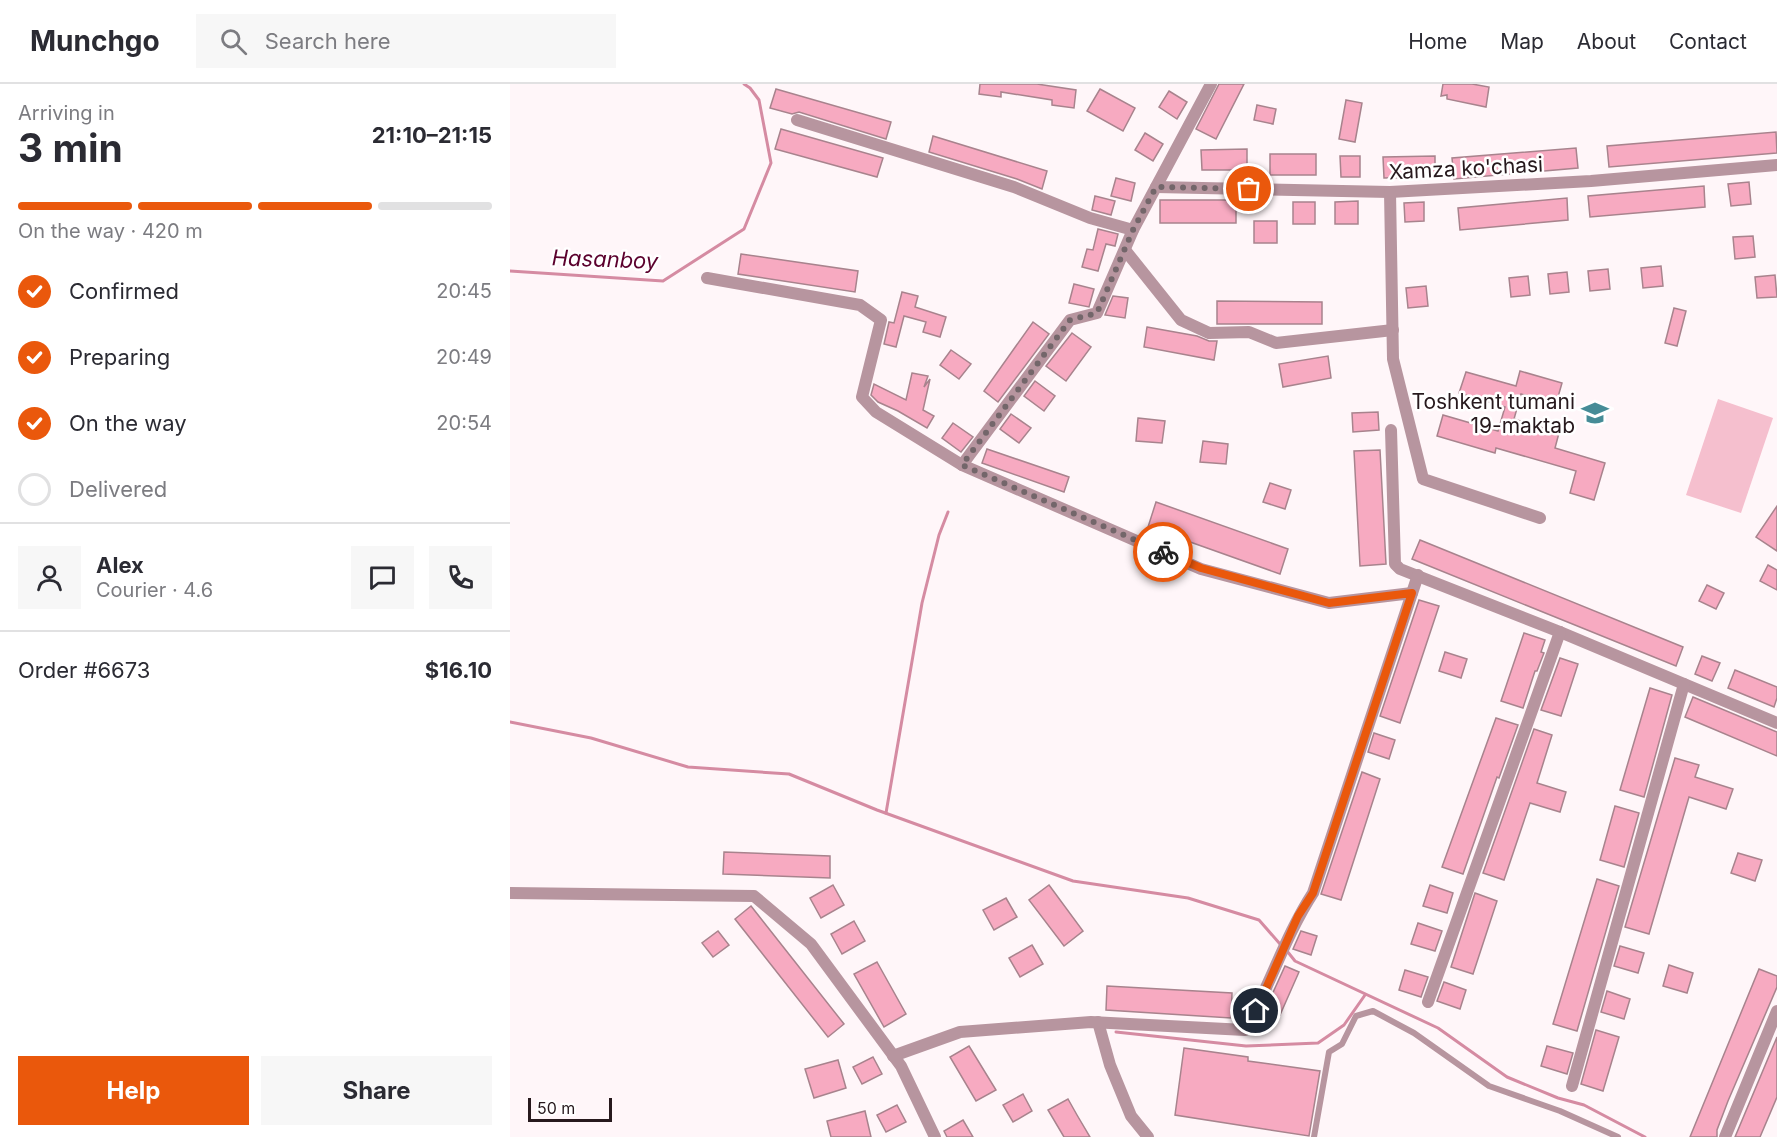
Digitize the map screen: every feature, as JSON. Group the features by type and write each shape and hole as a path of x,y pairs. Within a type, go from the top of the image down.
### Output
{"street":[{"path":"962,465 1070,320 1097,313 1133,230 1211,84"},
{"path":"797,120 1014,187 1090,218 1133,230"},
{"name":"Xamza ko'chasi","path":"1156,187 1390,192 1591,181 1777,165"},
{"path":"1390,192 1392,359 1423,478 1540,518"},
{"path":"1125,250 1181,320 1209,333 1249,332 1276,342 1393,330"},
{"path":"707,278 860,305 881,320 862,397 876,412 962,465 1201,568 1329,603 1412,593"},
{"path":"1390,430 1395,564 1400,569 1777,723"},
{"path":"893,1056 960,1032 1098,1022 1245,1030 1256,1011 1298,916 1313,893 1418,575"},
{"path":"1428,1002 1560,633"},
{"path":"1572,1086 1684,684"},
{"path":"510,893 754,896 811,944 901,1066 935,1137"},
{"path":"1725,1137 1777,1011"},
{"path":"1098,1022 1110,1065 1131,1116 1148,1137"}],"lane":[{"path":"1314,1137 1329,1052 1342,1044 1356,1016 1373,1011 1414,1033 1489,1086 1560,1111 1618,1137"}],"shaded area":[{"path":"1718,399 1773,418 1741,513 1686,495"}],"building":[{"path":"980,84 1037,84 1076,90 1074,108 1052,105 1052,100 1001,92 1001,97 979,94"},
{"path":"1219,84 1244,84 1216,139 1196,129"},
{"path":"1443,84 1472,84 1489,87 1486,107 1447,99 1447,95 1441,96"},
{"path":"776,89 891,122 886,139 799,112 792,114 770,108"},
{"path":"1100,89 1135,108 1123,131 1087,111"},
{"path":"1169,91 1187,102 1177,119 1159,107"},
{"path":"1346,100 1362,103 1355,142 1339,139"},
{"path":"1257,105 1276,109 1273,124 1254,120"},
{"path":"781,129 883,158 877,177 775,149"},
{"path":"1776,132 1777,153 1609,167 1607,146"},
{"path":"1145,133 1163,144 1153,161 1135,150"},
{"path":"933,136 1047,171 1042,189 929,152"},
{"path":"1576,148 1578,168 1454,179 1452,158"},
{"path":"1247,149 1247,170 1202,170 1201,150"},
{"path":"1270,154 1316,154 1316,175 1270,175"},
{"path":"1340,156 1360,156 1360,177 1341,177"},
{"path":"1435,156 1435,177 1384,178 1383,157"},
{"path":"1116,178 1135,183 1131,201 1111,196"},
{"path":"1749,182 1751,204 1731,206 1728,184"},
{"path":"1704,186 1705,207 1590,217 1588,196"},
{"path":"1095,196 1115,201 1111,215 1092,210"},
{"path":"1567,198 1568,220 1460,230 1458,208"},
{"path":"1160,200 1236,200 1236,223 1160,223"},
{"path":"1358,201 1358,224 1335,224 1335,202"},
{"path":"1293,202 1315,202 1315,224 1293,224"},
{"path":"1424,202 1424,221 1405,222 1404,203"},
{"path":"1254,221 1277,221 1277,243 1254,243"},
{"path":"1098,229 1118,234 1115,246 1106,244 1098,271 1082,267 1087,249 1093,250"},
{"path":"1753,236 1755,257 1735,259 1733,237"},
{"path":"741,254 858,271 855,292 738,274"},
{"path":"1661,266 1663,286 1643,288 1641,268"},
{"path":"1608,269 1610,289 1590,291 1588,271"},
{"path":"1567,272 1569,292 1550,294 1548,274"},
{"path":"1775,275 1777,297 1757,298 1755,277"},
{"path":"1528,276 1530,295 1511,297 1509,278"},
{"path":"1074,284 1094,289 1089,307 1069,303"},
{"path":"1426,286 1428,306 1408,308 1406,288"},
{"path":"902,292 918,296 915,307 946,317 940,337 923,332 926,322 904,316 896,347 884,344 889,322 894,323"},
{"path":"1113,296 1128,298 1125,318 1105,315"},
{"path":"1217,301 1322,302 1322,324 1217,324"},
{"path":"1674,308 1686,311 1677,346 1665,343"},
{"path":"1033,322 1049,334 998,402 984,391"},
{"path":"1147,327 1217,341 1214,360 1144,347"},
{"path":"1072,333 1091,347 1066,381 1046,366"},
{"path":"951,350 971,364 959,379 940,365"},
{"path":"1328,356 1331,378 1283,387 1279,364"},
{"path":"1520,371 1562,383 1556,404 1521,394 1514,419 1559,433 1555,448 1605,463 1594,500 1570,493 1576,471 1496,448 1495,453 1437,436 1443,415 1498,431 1505,407 1459,393 1466,372 1516,386"},
{"path":"912,373 928,376 924,387 930,379 923,410 934,416 927,428 878,402 871,395 874,384 906,400"},
{"path":"1035,381 1055,396 1044,411 1024,396"},
{"path":"1378,412 1379,430 1353,432 1352,413"},
{"path":"1011,414 1031,428 1019,443 1000,429"},
{"path":"1138,418 1165,421 1162,443 1136,441"},
{"path":"953,423 973,437 961,452 942,438"},
{"path":"1203,441 1228,444 1226,464 1200,462"},
{"path":"987,449 1069,477 1064,492 982,463"},
{"path":"1380,450 1386,564 1360,566 1354,451"},
{"path":"1270,483 1291,490 1285,509 1263,502"},
{"path":"1156,502 1288,549 1280,574 1148,527"},
{"path":"1777,506 1777,551 1756,537"},
{"path":"1420,540 1683,647 1676,666 1412,559"},
{"path":"1768,565 1777,570 1777,590 1760,581"},
{"path":"1707,585 1724,593 1716,609 1699,601"},
{"path":"1419,600 1439,606 1400,723 1380,716"},
{"path":"1524,633 1545,640 1541,652 1544,653 1535,671 1523,708 1501,701"},
{"path":"1445,652 1467,659 1461,678 1439,671"},
{"path":"1702,656 1720,663 1712,681 1695,674"},
{"path":"1560,658 1578,664 1561,716 1541,710"},
{"path":"1735,670 1777,687 1774,707 1728,688"},
{"path":"1650,688 1672,695 1644,797 1620,790"},
{"path":"1693,697 1777,732 1777,756 1685,717"},
{"path":"1496,718 1518,725 1463,874 1442,867"},
{"path":"1534,729 1552,735 1537,783 1566,792 1560,812 1530,803 1504,880 1483,873"},
{"path":"1374,733 1395,740 1389,759 1368,752"},
{"path":"1675,758 1699,765 1695,777 1733,789 1726,809 1689,797 1649,934 1625,927"},
{"path":"1362,772 1380,779 1341,900 1321,894"},
{"path":"1615,806 1639,813 1624,867 1600,860"},
{"path":"724,852 830,856 830,878 723,874"},
{"path":"1738,853 1762,860 1755,881 1731,873"},
{"path":"1597,879 1619,886 1577,1031 1553,1024"},
{"path":"833,885 844,905 821,918 810,898"},
{"path":"1049,885 1083,931 1064,946 1029,900"},
{"path":"1430,885 1453,893 1447,913 1423,906"},
{"path":"1475,893 1497,901 1473,974 1451,967"},
{"path":"1006,898 1017,917 994,930 983,910"},
{"path":"751,906 844,1024 828,1037 735,919"},
{"path":"854,921 865,941 842,954 831,934"},
{"path":"1418,923 1442,931 1435,951 1411,944"},
{"path":"718,931 729,945 713,957 702,943"},
{"path":"1301,931 1317,936 1311,955 1293,949"},
{"path":"1032,945 1043,964 1020,977 1009,958"},
{"path":"1620,946 1644,953 1638,973 1614,966"},
{"path":"877,962 906,1014 884,1027 854,974"},
{"path":"1669,965 1693,973 1687,993 1663,986"},
{"path":"1285,966 1299,972 1280,1015 1266,1008"},
{"path":"1759,969 1777,976 1777,987 1728,1101 1717,1130 1717,1137 1690,1137"},
{"path":"1405,970 1428,977 1421,997 1399,990"},
{"path":"1444,982 1466,990 1460,1009 1437,1001"},
{"path":"1107,986 1232,993 1231,1018 1106,1010"},
{"path":"1607,991 1630,999 1624,1019 1601,1012"},
{"path":"1596,1030 1619,1037 1603,1091 1581,1084"},
{"path":"1777,1037 1777,1097 1760,1137 1735,1137"},
{"path":"969,1046 996,1090 976,1101 950,1057"},
{"path":"1547,1046 1573,1053 1567,1074 1541,1066"},
{"path":"1184,1048 1248,1057 1248,1061 1320,1071 1309,1136 1175,1115"},
{"path":"873,1057 882,1074 862,1084 853,1067"},
{"path":"838,1060 846,1088 814,1098 805,1069"},
{"path":"1023,1094 1032,1111 1013,1122 1003,1105"},
{"path":"1068,1099 1090,1137 1064,1137 1048,1110"},
{"path":"897,1105 906,1122 886,1132 877,1115"},
{"path":"865,1111 871,1137 831,1137 827,1121"},
{"path":"963,1120 973,1137 947,1137 944,1131"}],"waterway":[{"name":"Hasanboy","path":"510,271 663,281 744,229 771,163 759,100 744,84"},
{"path":"886,813 922,603 939,535 948,512"},
{"path":"510,722 591,738 688,767 789,774 877,810 1073,881 1188,898 1259,920 1280,944"},
{"path":"1287,951 1295,961 1438,1028 1507,1077 1558,1098 1584,1105 1645,1137"},
{"path":"1116,1032 1246,1046 1318,1043 1344,1025 1365,995"}],"way so far":[{"path":"1163,552 962,465 1070,320 1097,313 1133,230 1156,187 1249,189"}],"place":[{"name":"Toshkent tumani 19-maktab","path":"1595,413"}],"route":[{"path":"1163,552 1201,568 1329,603 1412,593 1313,893 1298,916 1256,1011"}]}
